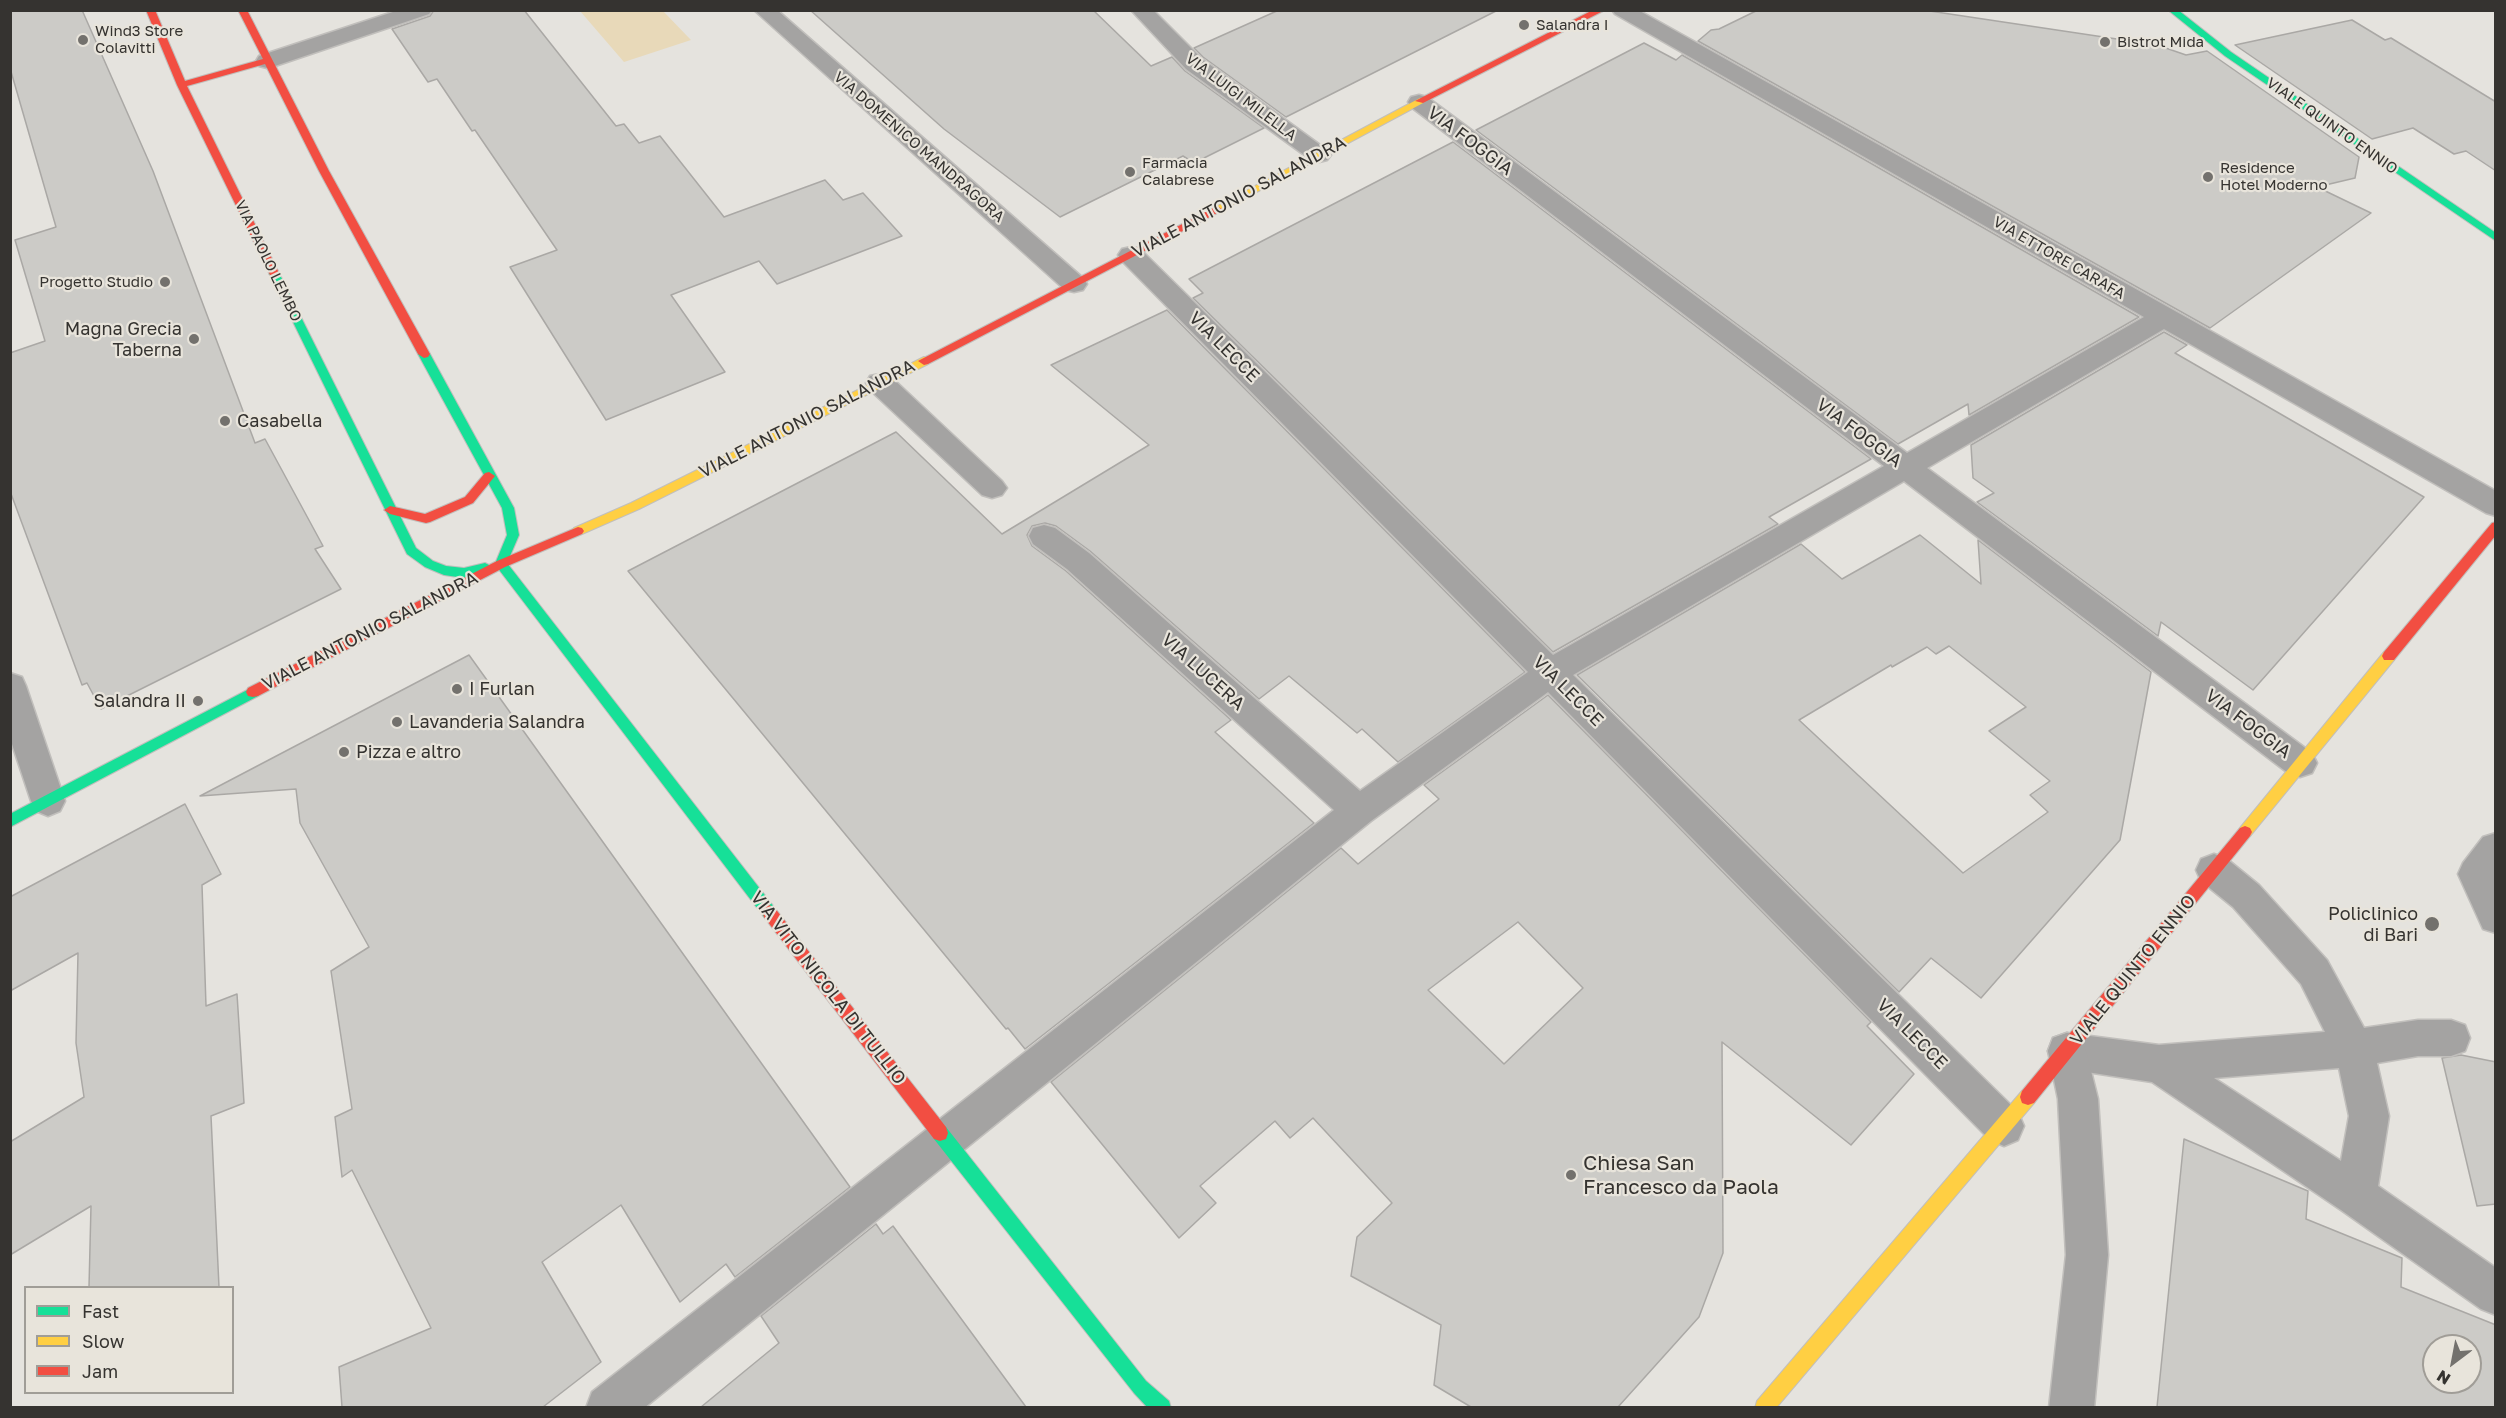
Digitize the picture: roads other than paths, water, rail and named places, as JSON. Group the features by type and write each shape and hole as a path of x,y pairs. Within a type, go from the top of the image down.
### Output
{"main road":[{"name":"VIA PAOLO LEMBO","path":"150,10 182,85 411,551 429,564 444,570 464,573 501,564"},
{"path":"242,10 267,61 508,508 513,535 501,564"},
{"name":"VIALE ANTONIO SALANDRA","path":"10,821 357,636 501,564 635,506 880,383 1131,255 1419,102 1601,10"},
{"name":"VIALE QUINTO ENNIO","path":"2172,10 2228,54 2496,238"},
{"path":"182,85 267,61"},
{"path":"390,510 426,519 469,500 489,476"},
{"name":"VIALE QUINTO ENNIO","path":"1764,1407 2004,1126 2496,526"},
{"name":"VIA VITO NICOLA DI TULLIO","path":"501,564 945,1139 1140,1387 1162,1407"}],"street":[{"path":"267,61 422,10"},
{"name":"VIA DOMENICO MANDRAGORA","path":"764,10 1074,284"},
{"name":"VIA LUIGI MILELLA","path":"1141,10 1194,64 1319,155"},
{"name":"VIA ETTORE CARAFA","path":"1622,10 2496,505"},
{"name":"VIA FOGGIA","path":"1419,102 2300,763"},
{"name":"VIA LECCE","path":"1131,255 2004,1126"},
{"path":"608,1407 1359,811 1550,673 2164,317"},
{"path":"880,383 992,488"},
{"name":"VIA LUCERA","path":"1044,537 1078,561 1359,811"},
{"path":"10,686 48,801"},
{"path":"2496,848 2476,874 2496,917"},
{"path":"2214,870 2246,896 2314,972 2354,1048 2369,1116 2356,1195"},
{"path":"2071,1407 2087,1255 2078,1099 2067,1050 2159,1064 2354,1048 2418,1038 2451,1038"},
{"path":"2159,1064 2356,1195 2496,1294"}],"place":[{"name":"Salandra I","path":"1524,25"},
{"name":"Wind3 Store Colavitti","path":"83,40"},
{"name":"Bistrot Mida","path":"2105,42"},
{"name":"Farmacia Calabrese","path":"1130,172"},
{"name":"Residence Hotel Moderno","path":"2208,177"},
{"name":"Progetto Studio","path":"165,282"},
{"name":"Magna Grecia Taberna","path":"194,339"},
{"name":"Casabella","path":"225,421"},
{"name":"I Furlan","path":"457,689"},
{"name":"Salandra II","path":"198,701"},
{"name":"Lavanderia Salandra","path":"397,722"},
{"name":"Pizza e altro","path":"344,752"},
{"name":"Policlinico di Bari","path":"2432,924"},
{"name":"Chiesa San Francesco da Paola","path":"1571,1175"}]}
